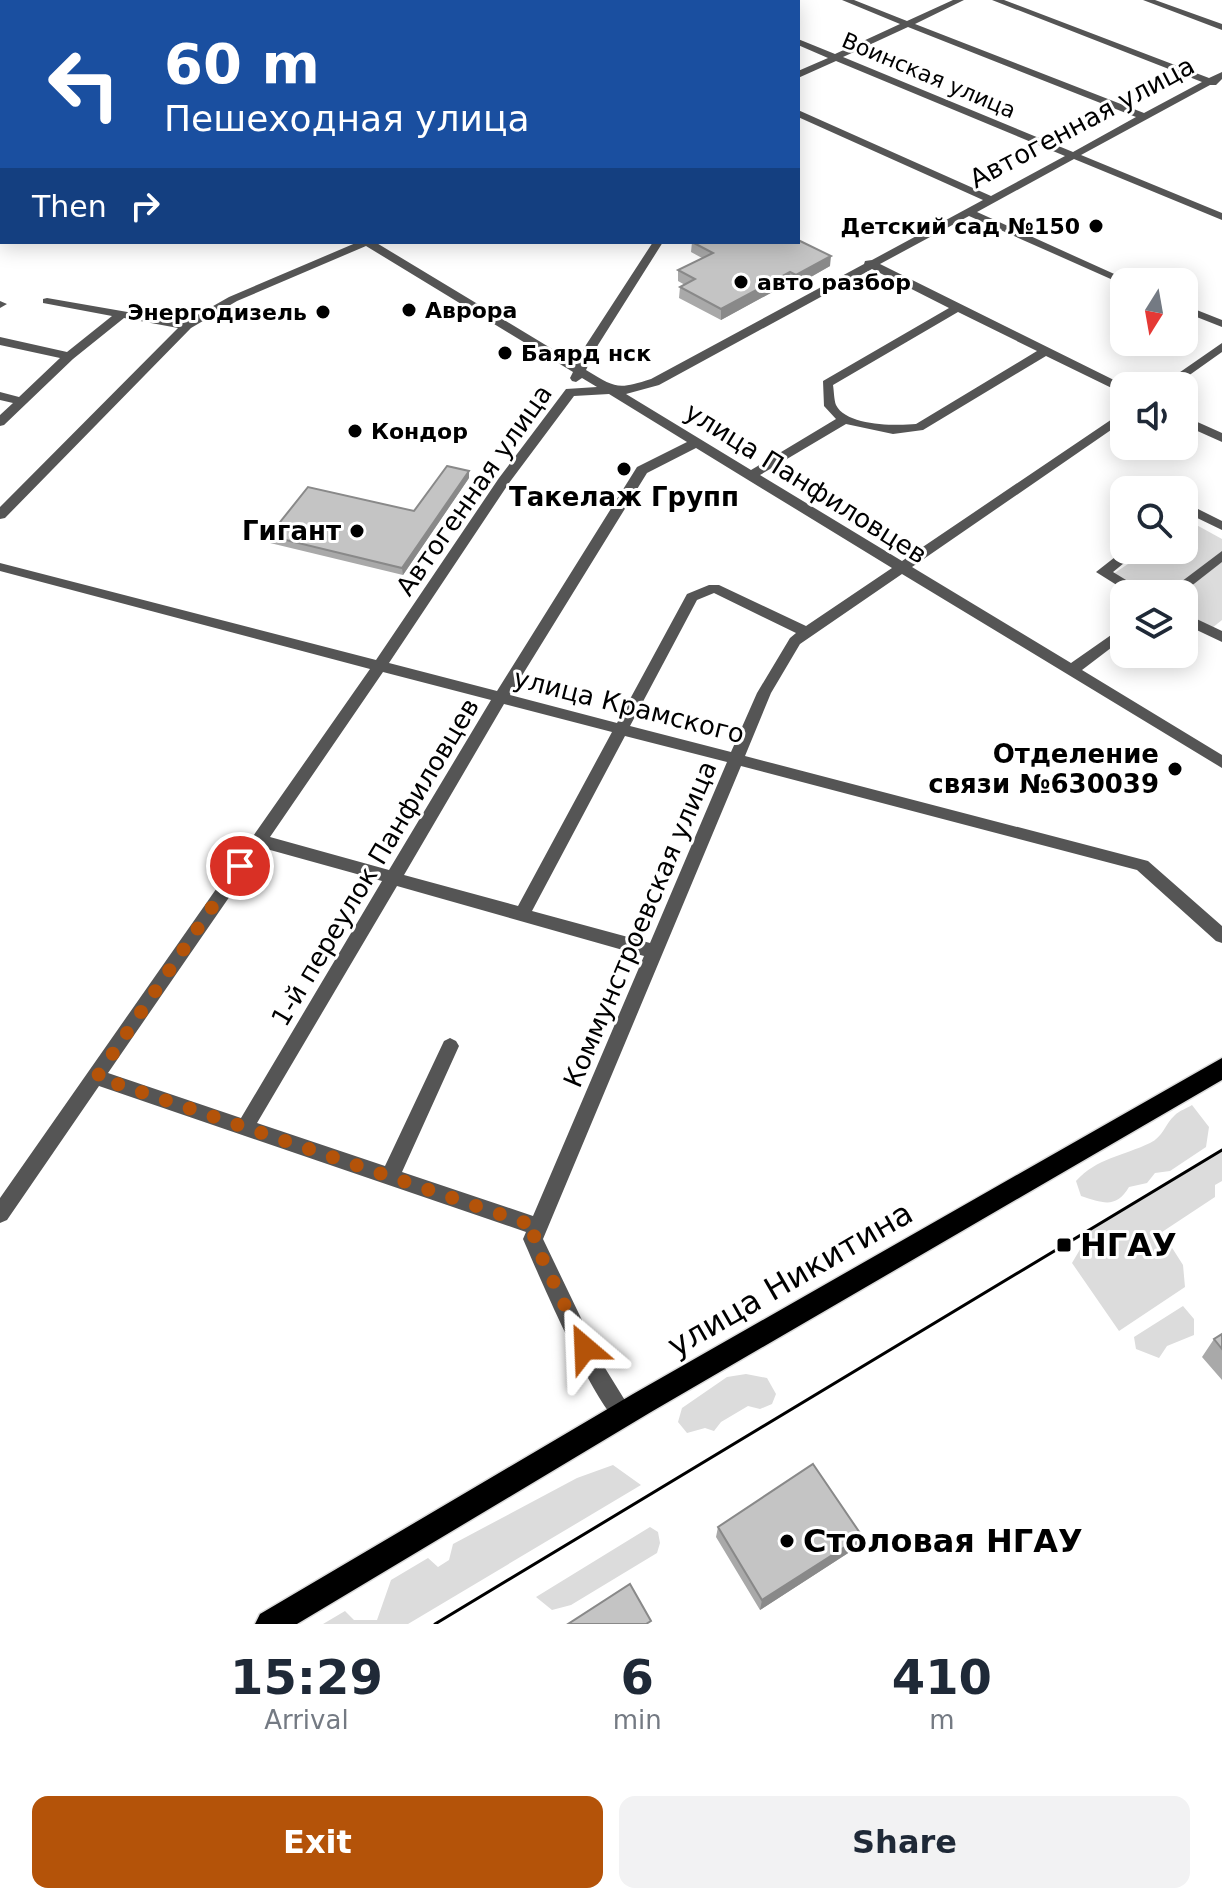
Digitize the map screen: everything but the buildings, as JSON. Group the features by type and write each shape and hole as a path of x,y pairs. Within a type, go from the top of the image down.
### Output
{"main road":[{"name":"улица Никитина","path":"270,1624 623,1415 1222,1068"}],"street":[{"path":"846,0 1144,117"},
{"path":"800,74 960,0"},
{"path":"996,0 1222,86"},
{"path":"1147,0 1222,27"},
{"name":"Воинская улица","path":"800,43 1222,217"},
{"name":"Автогенная улица","path":"0,1214 380,666 504,481 570,392 614,390 655,382 869,263 1222,75"},
{"path":"800,114 990,199"},
{"path":"967,211 1110,275"},
{"path":"0,515 187,326 233,299 362,244"},
{"name":"улица Панфиловцев","path":"370,244 1222,762"},
{"path":"570,392 580,369 657,244"},
{"path":"869,263 1110,383"},
{"path":"47,301 187,326"},
{"path":"957,308 827,384 830,406 844,420 893,430 919,427 1045,351"},
{"path":"1198,314 1222,324"},
{"path":"0,422 69,356 121,315"},
{"path":"0,341 69,356"},
{"path":"1186,372 1222,347"},
{"path":"0,396 22,401"},
{"path":"750,476 844,420"},
{"name":"Коммунстроевская улица","path":"538,1227 739,759 764,693 795,641 838,608 903,570 1110,425"},
{"path":"1198,427 1222,438"},
{"name":"1-й переулок Панфиловцев","path":"245,1127 500,698 642,470 696,443"},
{"path":"1198,513 1222,526"},
{"path":"1190,580 1222,555"},
{"path":"1114,564 1103,572 1117,580"},
{"name":"улица Крамского","path":"0,567 1142,865 1222,936"},
{"path":"522,914 619,728 692,597 700,591 714,588 806,632"},
{"path":"1198,625 1222,637"},
{"path":"1071,671 1110,642"},
{"path":"258,840 656,952"},
{"path":"390,1177 450,1046"},
{"path":"97,1077 538,1227 533,1239 598,1375 623,1415"}],"shaded area":[{"path":"1198,526 1222,539 1222,620 1212,628 1198,620 1198,580 1124,580 1113,574 1128,564 1198,564"},
{"path":"1192,1105 1209,1127 1206,1147 1170,1171 1155,1173 1147,1183 1129,1187 1114,1201 1102,1202 1081,1196 1076,1181 1084,1173 1154,1140 1175,1115"},
{"path":"1222,1150 1222,1181 1215,1185 1215,1197 1162,1232 1183,1265 1185,1287 1119,1331 1072,1263 1092,1229"},
{"path":"1183,1306 1194,1319 1194,1335 1167,1346 1159,1358 1136,1349 1134,1337"},
{"path":"746,1374 767,1378 776,1394 772,1404 760,1409 748,1406 721,1422 714,1431 705,1428 687,1433 678,1422 682,1408 727,1377"},
{"path":"613,1465 641,1485 408,1624 323,1624 345,1611 354,1620 377,1620 391,1580 428,1558 438,1567 449,1560 453,1544 577,1478"},
{"path":"650,1527 658,1532 660,1543 657,1553 571,1605 552,1610 536,1597"}],"tram line":[{"path":"435,1624 1222,1150"}],"place":[{"name":"Детский сад №150","path":"1096,226"},
{"name":"авто разбор","path":"741,282"},
{"name":"Аврора","path":"409,310"},
{"name":"Энергодизель","path":"323,312"},
{"name":"Баярд нск","path":"505,353"},
{"name":"Кондор","path":"355,431"},
{"name":"Такелаж Групп","path":"624,469"},
{"name":"Гигант","path":"357,531"},
{"name":"Отделение связи №630039","path":"1175,769"},
{"name":"НГАУ","path":"1064,1245"},
{"name":"Столовая НГАУ","path":"787,1541"}],"route":[{"path":"240,866 97,1077 538,1227 533,1239 585,1348"}]}
